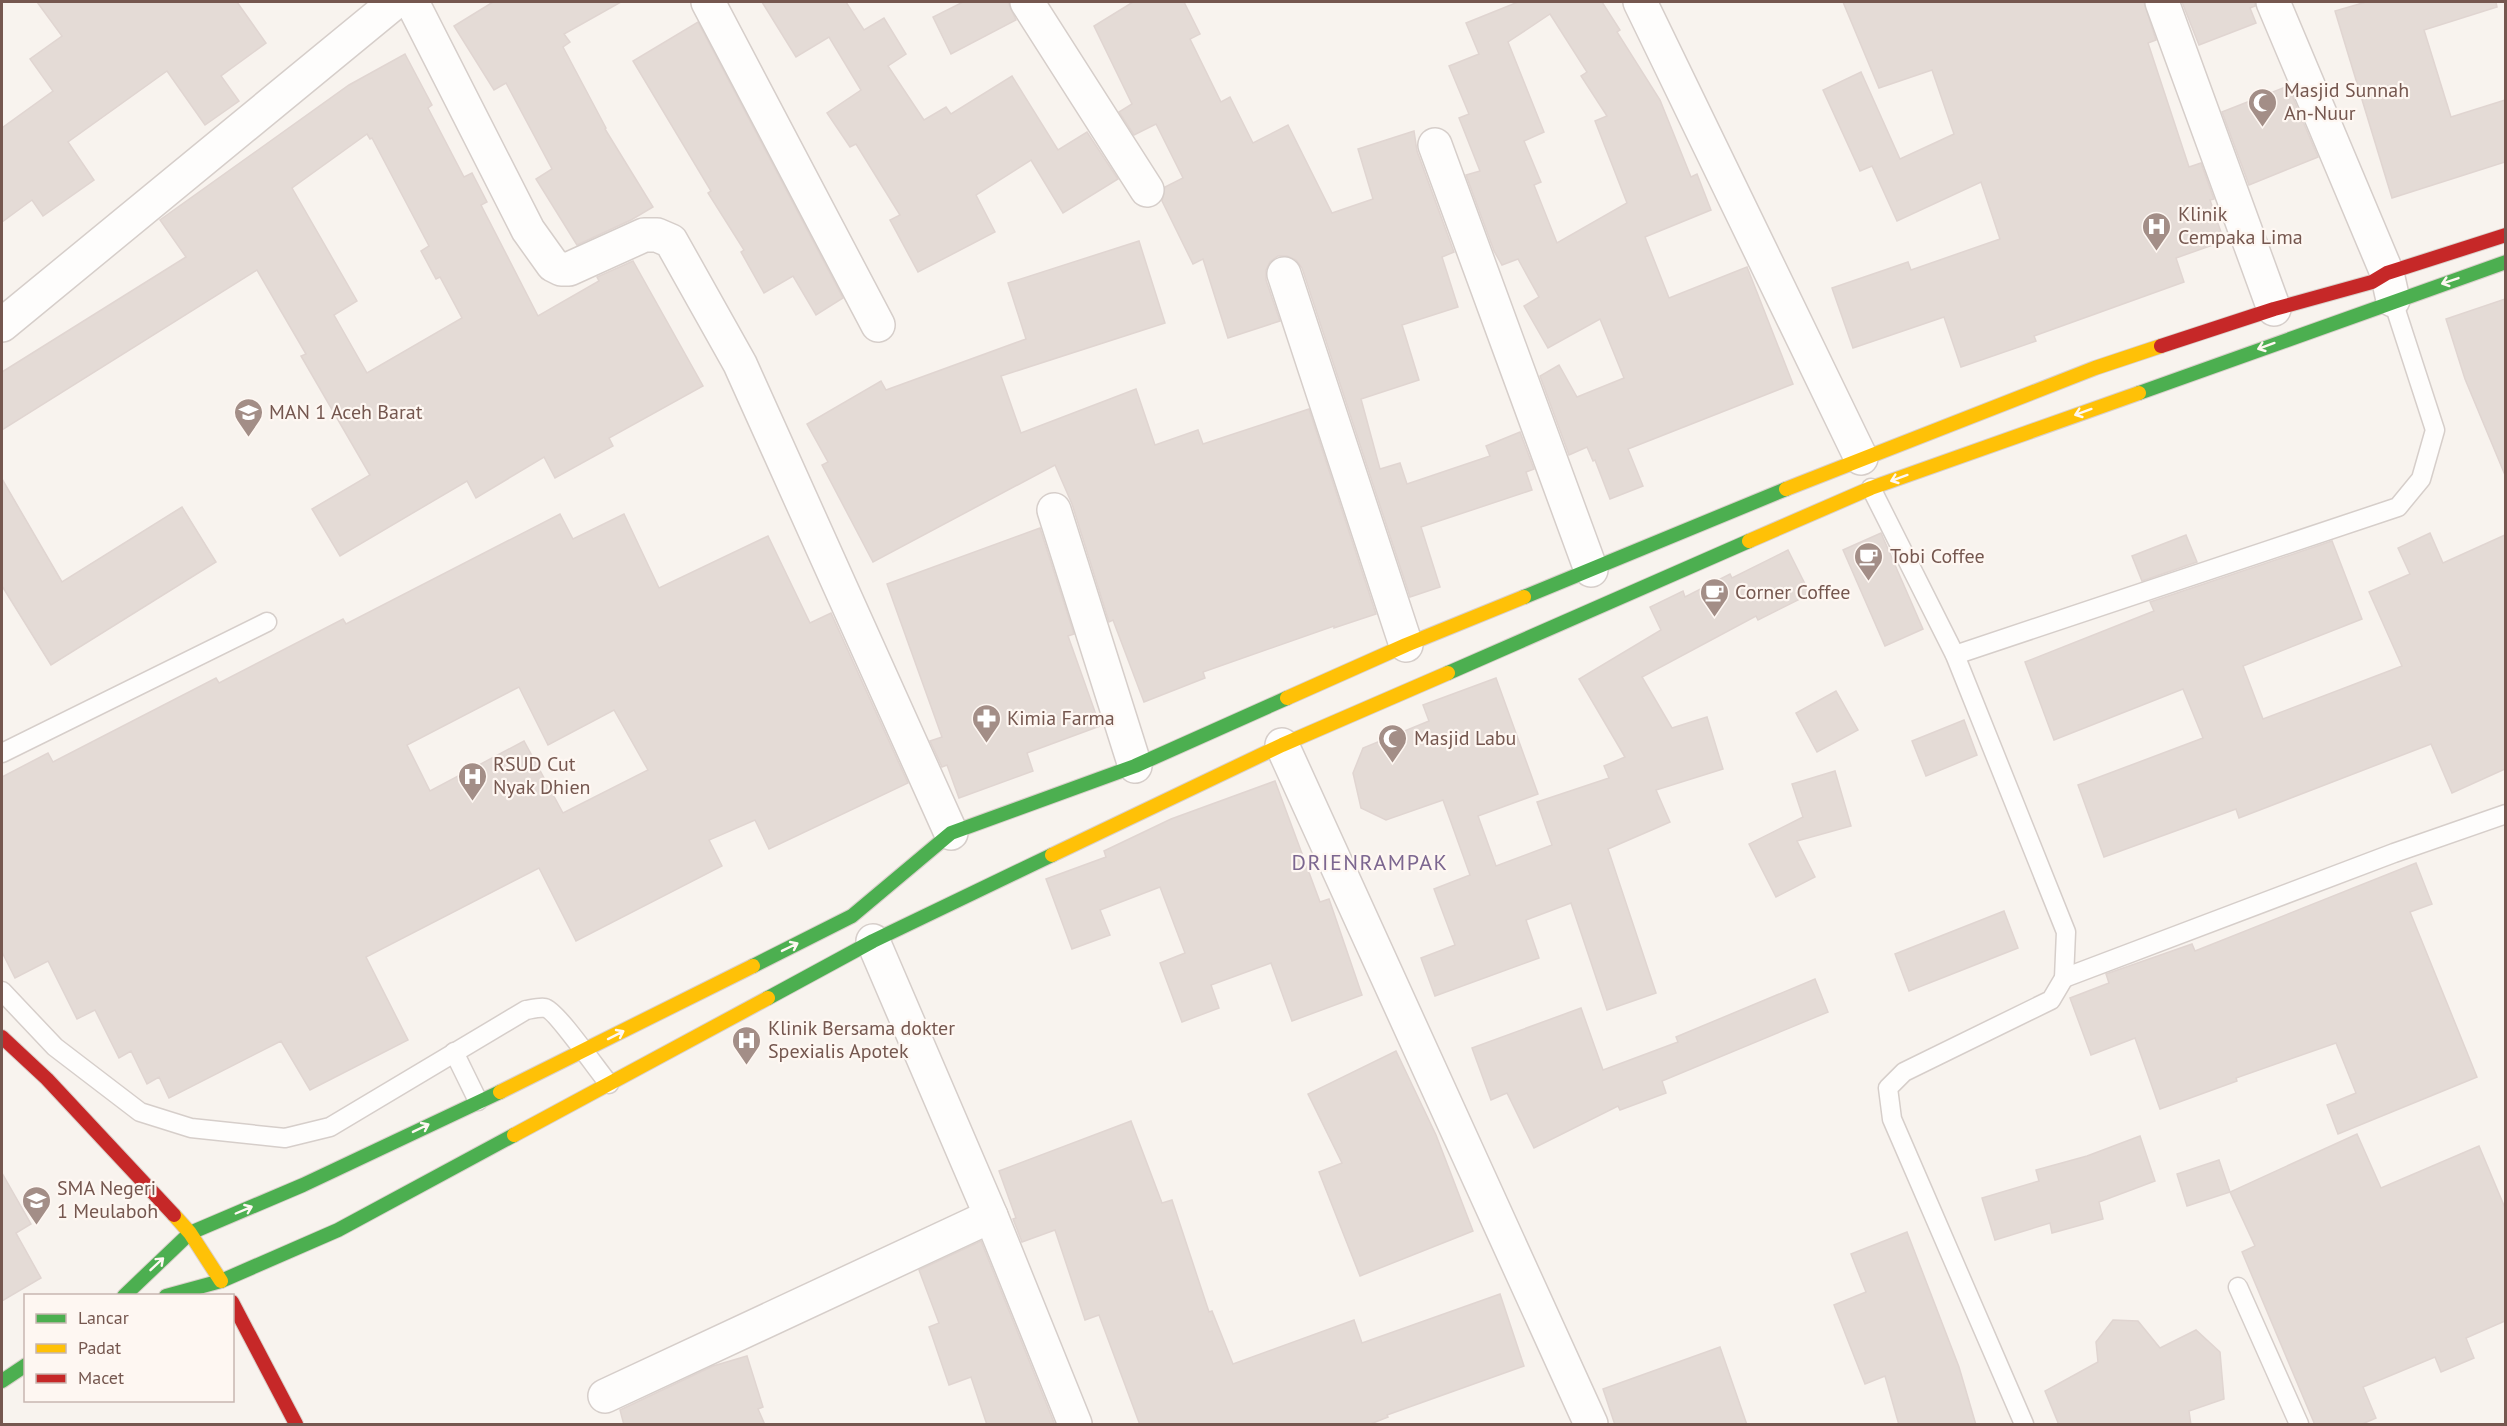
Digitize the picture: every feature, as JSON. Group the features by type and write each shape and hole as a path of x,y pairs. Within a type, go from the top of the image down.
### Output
{"main road":[{"path":"126,1294 190,1233 303,1185 583,1052 852,916 951,833 1135,766 1406,645 1591,570 2390,287 2505,235"},
{"path":"173,1294 221,1281 338,1230 873,941 1282,746 2095,368 2274,309 2372,282 2390,287 2505,262"},
{"path":"2,1037 85,1119 190,1233 228,1294"},
{"path":"234,1306 296,1425"},
{"path":"2,1381 24,1366"}],"street":[{"path":"2,325 395,2"},
{"path":"412,2 528,230 553,265 561,269 569,269 644,236 657,236 671,242 740,364 951,833"},
{"path":"708,2 878,325"},
{"path":"1027,2 1147,190"},
{"path":"1640,2 1866,473"},
{"path":"2162,2 2274,309"},
{"path":"2273,2 2390,287"},
{"path":"1435,145 1591,570"},
{"path":"1284,274 1406,645"},
{"path":"1054,510 1135,766"},
{"path":"1282,746 1584,1422"},
{"path":"873,941 991,1216 1075,1425"},
{"path":"604,1396 991,1216"}],"lane":[{"path":"1954,655 2398,507 2421,479 2435,430 2390,287"},
{"path":"1866,473 1954,655 2066,932 2064,978 2051,1000 1904,1072 1888,1088 1892,1119 2024,1425"},
{"path":"2,753 267,622"},
{"path":"2064,978 2394,853 2505,814"},
{"path":"2,992 55,1047 140,1112 191,1128 285,1138 330,1127 526,1010 546,1008 559,1017 609,1084"},
{"path":"454,1052 478,1101"},
{"path":"2238,1287 2300,1425"}],"building":[{"path":"37,2 237,2 266,43 221,76 239,101 205,125 167,71 68,142 94,180 43,216 32,200 2,222 2,128 53,91 30,59 62,36"},
{"path":"493,2 621,2 564,34 570,42 563,47 605,129 653,207 577,245 536,179 552,169 506,83 494,90 454,26"},
{"path":"762,2 846,2 864,30 884,18 906,54 888,66 924,120 946,107 951,114 1012,76 1058,150 1087,132 1118,179 1063,213 1031,160 976,195 995,232 918,272 890,220 900,215 856,144 850,147 827,113 861,90 829,37 796,57"},
{"path":"963,2 1008,2 1016,20 951,54 933,17"},
{"path":"1133,2 1184,2 1200,34 1190,39 1221,102 1230,97 1253,143 1288,125 1332,213 1373,199 1358,149 1414,131 1417,151 1454,252 1442,257 1458,307 1402,325 1419,380 1361,399 1380,469 1400,463 1407,484 1490,456 1486,446 1520,432 1534,469 1526,472 1532,490 1421,527 1440,587 1410,597 1302,268 1296,260 1287,256 1278,256 1270,262 1266,270 1266,280 1280,321 1228,338 1203,259 1193,264 1162,201 1165,187 1183,178 1156,124 1134,135 1119,112 1132,104 1094,26"},
{"path":"1518,2 1602,2 1620,30 1617,32 1660,100 1691,177 1697,174 1711,210 1645,237 1669,298 1747,267 1793,384 1628,449 1643,486 1610,499 1595,460 1593,461 1587,447 1569,455 1540,376 1559,365 1577,397 1624,378 1600,319 1548,348 1524,306 1539,297 1518,259 1502,265 1494,251 1466,175 1480,171 1459,118 1469,114 1449,66 1479,54 1466,23","holes":["1550,14 1587,72 1581,76 1607,116 1595,121 1627,203 1557,243 1534,185 1541,182 1524,141 1544,132 1508,42"]},
{"path":"1843,2 2144,2 2156,40 2148,43 2189,167 2201,163 2214,199 2210,200 2224,241 2176,258 2184,282 2034,336 2036,341 1961,367 1944,317 1853,348 1832,288 1908,262 1911,270 2000,239 1981,182 1897,221 1872,166 1860,171 1823,90 1861,72 1900,159 1954,134 1932,70 1879,88"},
{"path":"2182,2 2255,2 2255,6 2250,8 2256,23 2199,45"},
{"path":"2366,2 2496,2 2497,7 2424,30 2451,117 2505,100 2505,162 2392,198 2335,11"},
{"path":"698,22 843,298 816,315 793,276 764,293 741,252 744,250 708,193 711,191 633,61"},
{"path":"405,54 432,105 428,108 464,177 472,173 487,202 481,205 538,316 599,281 597,277 633,261 703,386 609,438 613,446 555,478 544,457 476,498 467,481 340,556 312,509 370,475 301,356 306,354 257,270 2,430 2,372 186,257 160,220 349,85","holes":["367,134 370,139 372,138 429,246 421,251 436,279 440,277 462,318 367,373 334,315 357,301 292,188"]},
{"path":"2288,86 2318,157 2249,185 2222,112"},
{"path":"1139,241 1165,323 1001,376 1021,433 1136,389 1155,445 1198,430 1203,444 1309,409 1376,614 1334,628 1334,626 1203,672 1205,678 1144,702 1113,620 1109,622 1072,504 1055,465 873,562 822,465 828,462 807,424 881,381 886,390 1026,339 1008,283"},
{"path":"2505,299 2505,475 2465,379 2446,319"},
{"path":"2,479 62,582 182,507 216,562 51,665 2,586"},
{"name":"RSUD Cut Nyak Dhien","path":"560,514 573,539 624,514 659,588 768,536 810,623 831,613 908,783 769,849 755,820 709,840 722,866 576,941 539,868 366,957 408,1040 310,1090 281,1041 169,1098 159,1077 147,1084 131,1051 119,1058 95,1010 77,1019 48,961 15,978 2,952 2,777 48,753 53,762 216,678 219,683 343,619 346,624","holes":["519,687 548,745 614,710 648,770 563,813 524,741 430,791 407,745"]},
{"path":"1040,528 1074,634 1068,636 1100,726 1027,753 1033,771 959,798 947,765 942,767 930,741 942,737 887,584"},
{"path":"1881,533 1923,629 1885,646 1843,550"},
{"path":"2430,533 2443,563 2505,535 2505,769 2452,793 2431,744 2239,818 2236,809 2104,857 2078,785 2203,738 2183,689 2054,740 2025,662 2154,611 2150,602 2332,541 2362,619 2243,666 2263,719 2402,666 2369,592 2410,574 2398,548"},
{"path":"2186,535 2197,562 2142,581 2132,556"},
{"path":"1788,550 1810,594 1758,620 1756,616 1642,677 1672,728 1707,717 1723,769 1656,790 1670,822 1608,849 1656,993 1607,1010 1571,903 1526,920 1539,958 1435,996 1421,958 1455,945 1434,889 1470,875 1443,800 1386,820 1361,808 1353,773 1363,748 1429,721 1423,705 1496,678 1538,794 1478,816 1496,866 1552,845 1537,802 1609,778 1604,766 1625,757 1579,679 1661,630 1650,607 1683,591 1685,597 1730,574 1732,578"},
{"path":"1836,691 1858,730 1817,752 1796,713"},
{"path":"1964,720 1977,755 1926,776 1912,741"},
{"path":"1835,771 1851,826 1797,841 1815,877 1776,897 1749,844 1803,817 1792,784"},
{"path":"1275,781 1320,902 1329,899 1362,995 1292,1021 1271,963 1211,985 1219,1008 1182,1022 1160,963 1185,953 1160,887 1100,910 1110,935 1072,949 1046,879 1106,857 1104,851 1171,819"},
{"path":"2416,863 2432,904 2410,912 2477,1077 2338,1134 2327,1105 2356,1093 2336,1043 2236,1078 2237,1081 2160,1109 2135,1038 2091,1055 2070,998 2109,983 2106,974 2192,944 2195,951"},
{"path":"2004,911 2018,948 1909,991 1895,954"},
{"path":"1815,979 1828,1012 1662,1081 1666,1093 1620,1110 1618,1106 1534,1148 1507,1093 1491,1100 1472,1048 1581,1008 1603,1070 1678,1042 1676,1037"},
{"path":"1396,1051 1436,1135 1473,1231 1360,1276 1319,1172 1342,1163 1308,1094"},
{"path":"1131,1121 1162,1203 1172,1200 1209,1312 1212,1311 1233,1364 1354,1320 1362,1343 1500,1294 1524,1366 1387,1415 1388,1417 1368,1425 1140,1425 1099,1315 1085,1320 1055,1230 1022,1242 999,1171"},
{"path":"2357,1134 2381,1188 2479,1146 2505,1208 2505,1321 2466,1338 2474,1358 2441,1372 2435,1357 2363,1387 2376,1418 2360,1425 2315,1425 2242,1252 2255,1246 2230,1192"},
{"path":"2140,1136 2155,1181 2099,1202 2103,1219 2052,1233 2050,1223 1995,1240 1982,1198 2039,1181 2036,1170 2087,1156"},
{"path":"2219,1160 2230,1192 2187,1206 2177,1174"},
{"path":"2,1173 31,1224 16,1233 41,1278 2,1301"},
{"path":"1907,1232 1959,1367 1976,1425 1899,1425 1885,1376 1865,1384 1834,1305 1866,1292 1851,1254"},
{"path":"981,1241 1055,1425 987,1425 971,1377 949,1385 929,1327 939,1323 919,1270"},
{"path":"2113,1320 2138,1321 2160,1348 2196,1330 2220,1352 2224,1399 2189,1411 2191,1425 2059,1425 2045,1391 2098,1362 2096,1342"},
{"path":"1720,1347 1747,1425 1615,1425 1603,1389"},
{"path":"747,1356 763,1407 758,1409 765,1425 624,1425 620,1410 713,1366"}],"traffic: fast":[{"path":"2139,393 2506,262"},
{"path":"1524,597 1786,489"},
{"path":"1448,673 1749,541"},
{"path":"753,966 852,916 951,833 1135,766 1287,698"},
{"path":"768,998 873,941 1052,855"},
{"path":"126,1294 190,1233 303,1185 500,1092"},
{"path":"173,1294 221,1281 338,1230 514,1135"},
{"path":"2,1381 24,1366"}],"traffic: slow":[{"path":"1786,489 2095,368 2161,346"},
{"path":"1749,541 1871,488 2139,393"},
{"path":"1287,698 1406,645 1524,597"},
{"path":"1052,855 1282,745 1448,673"},
{"path":"500,1092 753,966"},
{"path":"514,1135 768,998"},
{"path":"174,1215 190,1233 221,1281"}],"traffic: jam":[{"path":"2161,346 2274,309 2372,282 2387,273 2506,235"},
{"path":"2,1037 47,1079 174,1215"},
{"path":"234,1306 296,1424"}],"place":[{"name":"Masjid Sunnah An-Nuur","path":"2263,128"},
{"name":"Klinik Cempaka Lima","path":"2157,252"},
{"name":"MAN 1 Aceh Barat","path":"248,438"},
{"name":"Tobi Coffee","path":"1869,582"},
{"name":"Corner Coffee","path":"1714,618"},
{"name":"Kimia Farma","path":"986,744"},
{"name":"Masjid Labu","path":"1393,764"},
{"name":"RSUD Cut Nyak Dhien","path":"472,802"},
{"name":"Klinik Bersama dokter Spexialis Apotek","path":"747,1066"},
{"name":"SMA Negeri 1 Meulaboh","path":"36,1226"}],"district":[{"name":"DRIENRAMPAK","path":"1370,862"}]}
